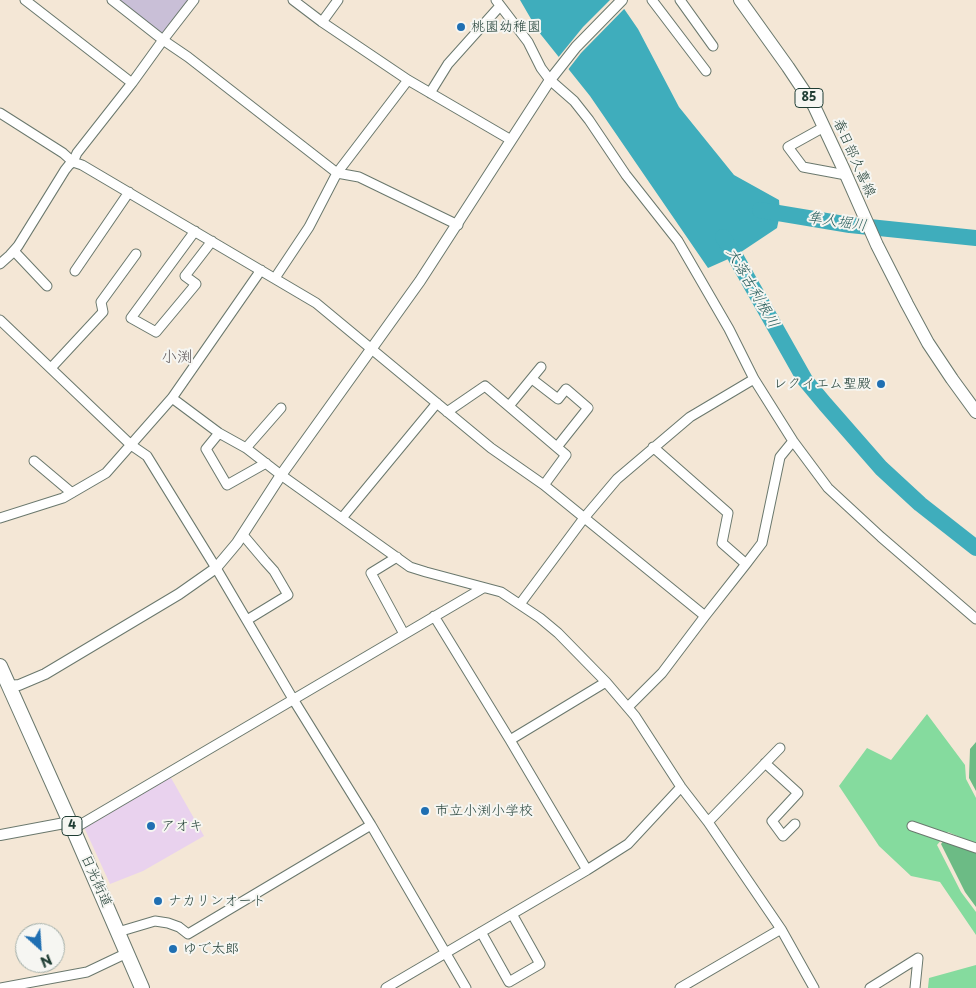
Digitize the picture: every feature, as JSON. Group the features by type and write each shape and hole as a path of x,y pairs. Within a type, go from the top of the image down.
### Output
{"highway":[{"name":"日光街道","path":"0,666 4,686 72,825 142,988"}],"main road":[{"name":"春日部久喜線","path":"740,0 814,106 877,245 928,343 976,412"}],"street":[{"path":"25,0 132,83"},
{"path":"112,0 338,174 359,177 458,225"},
{"path":"1,262 14,251 69,164 73,162 77,153 194,0"},
{"path":"293,0 408,80 511,140"},
{"path":"322,22 338,0"},
{"path":"4,686 19,685 45,674 197,583 216,568 243,535 281,475 420,281 550,80 596,25 622,0"},
{"path":"652,0 706,71"},
{"path":"680,0 713,46"},
{"path":"430,93 448,64 498,3 528,42 541,68 550,80 574,101 626,175 678,241 729,329 754,379 793,441 828,488 881,537 976,619"},
{"path":"275,278 308,227 338,174 408,80"},
{"path":"0,113 63,153 73,162 82,165 129,192 316,303 491,448 544,485 705,616"},
{"path":"824,127 788,147 802,168 846,175"},
{"path":"75,271 129,192"},
{"path":"195,231 131,318 156,332 196,284 185,276 212,241"},
{"path":"14,251 47,286"},
{"path":"51,368 103,312 101,302 136,254"},
{"path":"0,518 63,498 106,473 172,398 261,270"},
{"path":"0,320 131,445 147,456 293,699 371,824 466,988"},
{"path":"509,406 541,367"},
{"path":"532,379 558,399 566,389 588,408 557,447"},
{"path":"520,604 584,518 617,479 690,417 754,379"},
{"path":"447,412 485,386 566,455 544,485"},
{"path":"172,398 219,433 246,448 410,566 501,592 540,618 558,633 636,716 681,787 708,822 781,929 814,988"},
{"path":"342,518 437,403"},
{"path":"246,448 281,408"},
{"path":"219,433 206,449 227,485 266,463"},
{"path":"628,707 662,673 762,543 780,457 793,441"},
{"path":"653,447 728,512 722,543 746,564"},
{"path":"34,461 72,493"},
{"path":"243,535 274,571 288,596 246,620"},
{"path":"397,557 371,573 404,634"},
{"path":"0,835 72,825 483,588"},
{"path":"434,616 587,870"},
{"path":"510,740 606,682"},
{"path":"708,822 780,748"},
{"path":"765,763 798,793 772,821 783,836 795,824"},
{"path":"386,988 628,844 681,787"},
{"path":"118,932 155,920 179,927 188,934 371,824"},
{"path":"912,826 976,848"},
{"path":"481,932 510,982 540,964 512,914"},
{"path":"680,988 781,929"},
{"path":"0,988 87,972 127,953"},
{"path":"870,988 918,958 915,988"}],"shaded area":[{"path":"118,0 189,0 162,35"},
{"path":"170,776 204,836 143,871 110,884 84,827"}],"green space":[{"path":"927,714 965,765 966,779 976,798 976,844 948,832 937,845 961,892 976,912 976,935 940,882 911,876 879,846 839,786 867,748 891,760"},
{"path":"976,742 976,791 969,778 970,749"},
{"path":"947,836 976,848 976,907 965,892 941,844"},
{"path":"976,965 976,988 928,988 929,978"}],"water":[{"path":"520,0 618,0 638,29 679,107 734,175 779,200 780,214 777,228 735,256 708,268 590,96 538,31"}],"pier":[{"path":"610,0 621,0 626,7 581,53 567,71 557,59 583,27"}],"waterway":[{"name":"隼人堀川","path":"760,210 850,225 976,238"},
{"name":"大落古利根川","path":"723,237 805,380 881,468 920,504 976,548"}],"place":[{"name":"桃園幼稚園","path":"461,27"},
{"name":"レクイエム聖殿","path":"881,384"},
{"name":"市立小渕小学校","path":"425,811"},
{"name":"アオキ","path":"151,826"},
{"name":"ナカリンオート","path":"158,901"},
{"name":"ゆで太郎","path":"173,949"}],"district":[{"name":"小渕","path":"177,358"}]}
